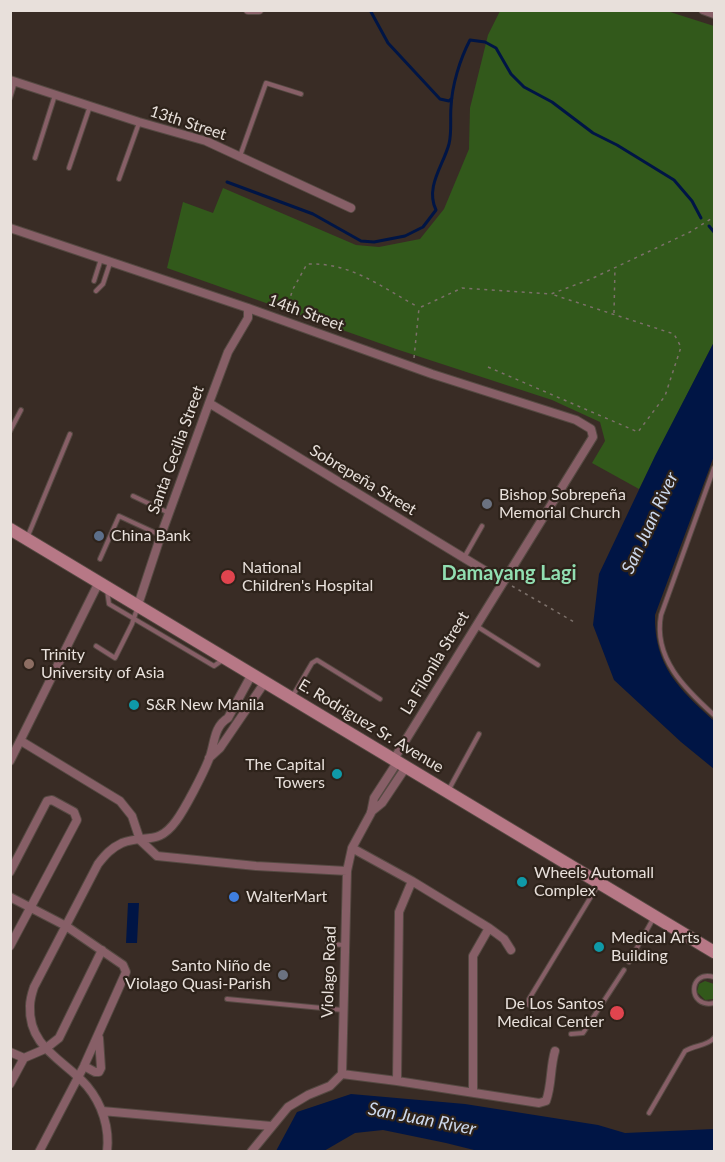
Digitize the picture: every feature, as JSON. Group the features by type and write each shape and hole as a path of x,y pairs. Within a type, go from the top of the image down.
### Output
{"main road":[{"name":"E. Rodriguez Sr. Avenue","path":"16,535 103,584 714,952"}],"street":[{"path":"248,10 259,10"},
{"path":"703,10 714,14"},
{"name":"13th Street","path":"13,80 90,106 131,115 139,122 206,141 351,208"},
{"name":"14th Street","path":"10,228 248,308 413,367 576,420 591,429"},
{"name":"Santa Cecilia Street","path":"138,605 160,535 228,352 248,318 248,308"},
{"name":"Sobrepeña Street","path":"209,403 369,506 502,581"},
{"name":"La Filonila Street","path":"399,762 475,625 593,437 591,429"},
{"path":"10,761 103,584"},
{"path":"209,759 220,748 238,711 252,674"},
{"path":"107,1152 107,1126 102,1111 88,1088 78,1077 45,1049 32,1026 30,1006 33,987 98,864 107,852 123,843 154,839 165,833 176,821 209,759 215,734 223,721 238,711 265,682"},
{"path":"21,741 120,801 132,816 140,840 157,856 256,866 347,871"},
{"name":"Violago Road","path":"342,1074 347,871 352,848 371,813 374,798 399,762"},
{"path":"10,872 47,801 52,800 74,812 77,820 10,946"},
{"path":"352,848 489,928 504,939 511,950"},
{"path":"397,1081 399,912 412,882"},
{"path":"10,897 66,926 123,965 126,972 99,1036 39,1152"},
{"path":"473,1092 473,956 489,928"},
{"path":"10,1083 24,1058 45,1049 59,1038 102,950"},
{"path":"84,1066 95,1072 99,1072 101,1068 99,1036"},
{"path":"251,1152 288,1107 330,1086 342,1074 539,1103 546,1101 549,1093 551,1064 555,1051"},
{"path":"10,1052 24,1058"},
{"path":"102,1111 272,1126"}],"lane":[{"path":"10,98 13,80"},
{"path":"239,157 266,83 301,94"},
{"path":"34,158 56,94"},
{"path":"69,168 90,106"},
{"path":"119,179 139,122"},
{"path":"94,281 101,258"},
{"path":"96,291 103,284 111,262"},
{"path":"10,431 21,410"},
{"path":"16,535 70,434"},
{"path":"714,468 661,615 659,627 661,644 669,664 691,694 714,715"},
{"path":"133,496 169,513"},
{"path":"100,559 120,516 160,535"},
{"path":"464,558 482,526"},
{"path":"103,584 109,604 133,622 213,669 226,658"},
{"path":"96,646 115,658 133,622 138,605"},
{"path":"475,625 538,665"},
{"path":"291,698 312,663 317,660 380,699"},
{"path":"448,792 479,734"},
{"path":"533,1010 529,1005 529,999 600,883"},
{"path":"629,962 655,916"},
{"path":"328,944 345,945"},
{"path":"571,1034 583,1033 624,970"},
{"path":"714,977 705,975 697,981 694,990 697,999 706,1004 714,1003"},
{"path":"227,999 344,1010"},
{"path":"649,1113 685,1051 714,1038"}],"path":[{"path":"551,294 690,232 714,217"},
{"path":"282,320 293,289 307,264 323,264 352,270 419,308"},
{"path":"614,314 615,267"},
{"path":"419,308 462,288 551,294 674,334 681,347 665,396 638,432 488,367"},
{"path":"413,367 419,308"},
{"path":"502,581 576,623"}],"green space":[{"path":"500,11 667,11 714,26 714,342 639,489 592,463 605,441 600,422 552,400 396,349 167,268 183,202 213,213 223,188 356,245 379,247 420,239 444,209 469,149 470,108 488,35"},
{"path":"705,981 714,984 714,999 705,1000 697,992 699,984"}],"water":[{"name":"San Juan River","path":"714,342 714,456 655,615 659,649 664,663 680,687 714,721 714,769 614,680 593,625 599,574 655,456"},
{"path":"128,903 139,903 137,943 126,943"},
{"name":"San Juan River","path":"351,1094 465,1104 598,1125 625,1133 714,1129 714,1151 478,1151 383,1130 355,1133 324,1151 276,1151 297,1112"}],"waterway":[{"path":"370,10 388,43 440,99 449,101 452,98"},
{"path":"227,182 313,214 361,241 374,242 405,236 423,227 436,210 433,201 434,185 449,144 453,90 470,40 485,42 496,48 511,74 524,87 552,102 593,133 674,180 692,201 701,218"},
{"path":"709,226 714,232"}],"place":[{"name":"Bishop Sobrepeña Memorial Church","path":"487,504"},
{"name":"China Bank","path":"99,536"},
{"name":"National Children's Hospital","path":"228,577"},
{"name":"Trinity University of Asia","path":"29,664"},
{"name":"S&R New Manila","path":"134,705"},
{"name":"The Capital Towers","path":"337,774"},
{"name":"Wheels Automall Complex","path":"522,882"},
{"name":"WalterMart","path":"234,897"},
{"name":"Medical Arts Building","path":"599,947"},
{"name":"Santo Niño de Violago Quasi-Parish","path":"283,975"},
{"name":"De Los Santos Medical Center","path":"617,1013"}],"district":[{"name":"Damayang Lagi","path":"509,574"}]}
